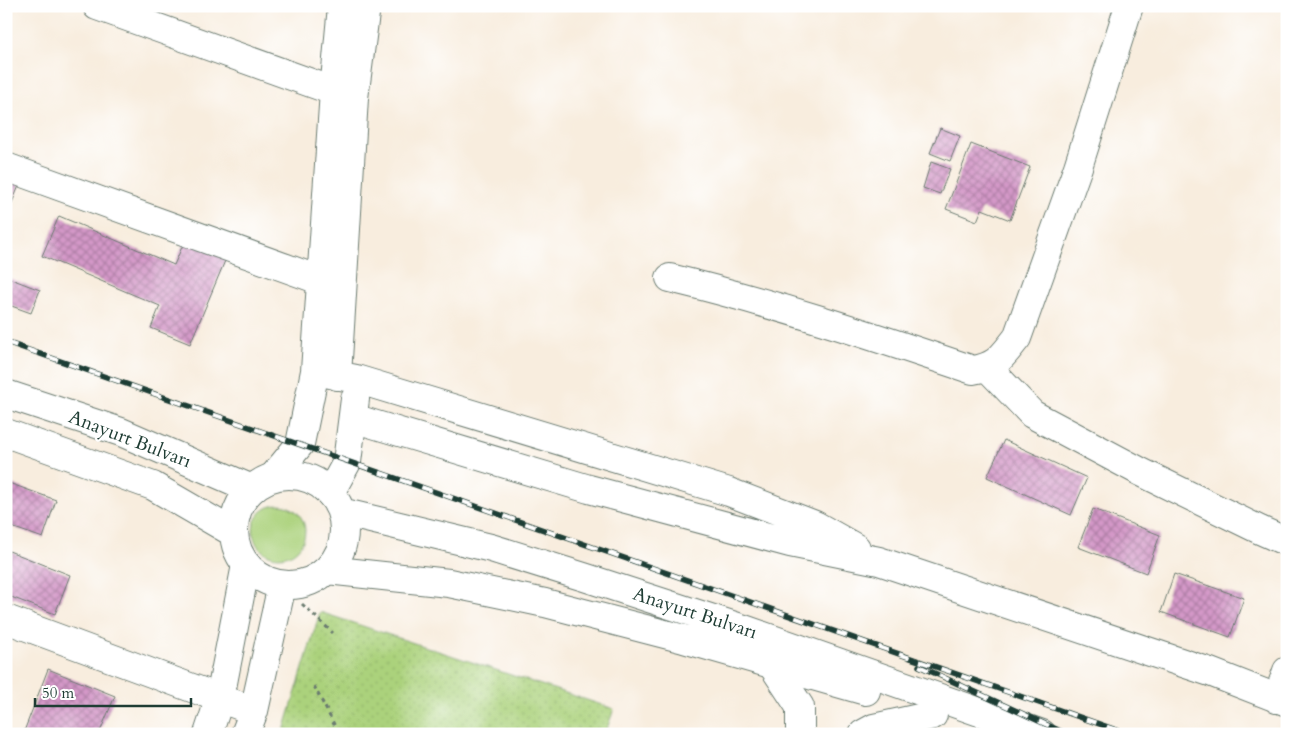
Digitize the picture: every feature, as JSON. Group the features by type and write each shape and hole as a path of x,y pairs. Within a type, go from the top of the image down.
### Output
{"street":[{"path":"97,6 344,95"},
{"path":"336,375 300,444 262,483 245,496 237,510 233,526 235,543 241,559 252,572 266,581 282,585 299,585 315,580 327,570 338,556 343,545 344,534 336,502 347,462 353,418 336,375 331,284 344,95 342,6"},
{"path":"344,95 366,6"},
{"path":"670,278 728,292 822,319 973,370 988,368 1000,359 1017,338 1078,167 1130,6"},
{"path":"6,167 331,284"},
{"path":"988,368 1032,414 1150,476 1287,542"},
{"path":"336,375 729,492 815,525 879,561"},
{"name":"Anayurt Bulvarı","path":"6,394 121,432 262,483"},
{"path":"353,418 598,492 790,543 879,561 1210,672 1282,701 1287,671"},
{"name":"Anayurt Bulvarı","path":"6,433 153,486 234,533"},
{"path":"262,483 289,474 301,476 311,479 336,502"},
{"name":"Anayurt Bulvarı","path":"336,502 491,548 741,628 1042,734"},
{"path":"208,734 220,698 246,565"},
{"name":"Anayurt Bulvarı","path":"327,570 448,583 545,603 856,687 985,734"},
{"path":"7,622 220,698 250,722 282,585"},
{"path":"770,663 800,707 800,734"},
{"path":"863,734 874,728 933,715"}],"path":[{"path":"282,585 333,633"},
{"path":"314,686 339,734"}],"green space":[{"path":"279,505 289,507 297,513 303,521 305,531 303,541 297,549 289,555 279,557 269,555 261,549 255,541 253,531 255,521 261,513 269,507"},
{"path":"320,612 614,709 605,734 283,734"}],"building":[{"path":"940,128 960,136 950,161 930,153"},
{"path":"971,144 1030,167 1010,220 982,209 977,221 946,209"},
{"path":"931,162 950,169 940,194 923,188"},
{"path":"6,175 21,181 9,210 6,210"},
{"path":"59,216 174,265 186,238 227,256 190,344 151,328 160,306 42,256"},
{"path":"6,277 40,290 31,313 6,304"},
{"path":"1004,440 1087,478 1071,515 987,477"},
{"path":"6,482 56,500 43,538 6,525"},
{"path":"1093,509 1160,535 1146,573 1078,547"},
{"path":"9,551 70,575 55,614 6,595 6,558"},
{"path":"1174,574 1244,598 1230,637 1161,612"},
{"path":"48,669 115,696 99,734 23,734"}],"railway":[{"path":"6,342 1128,734"},
{"path":"919,666 1067,734"}]}
